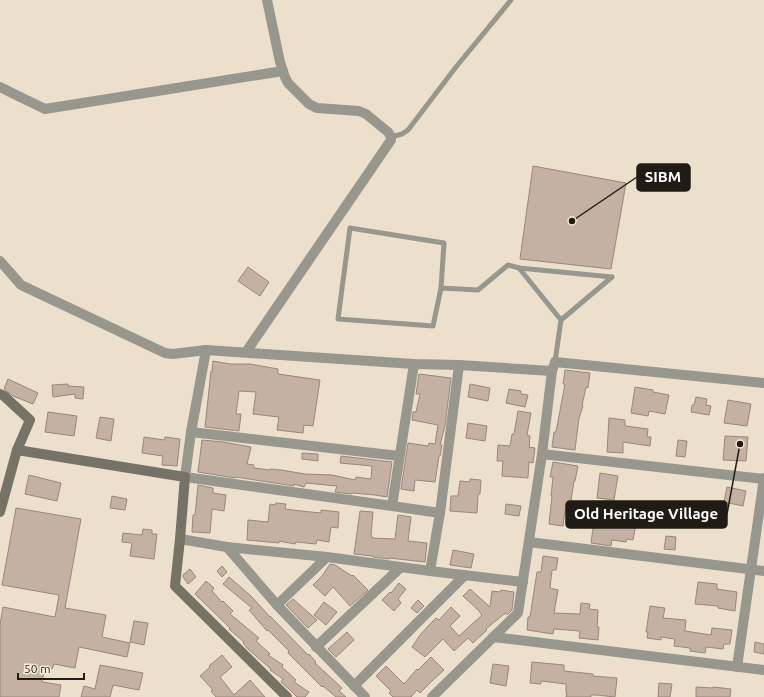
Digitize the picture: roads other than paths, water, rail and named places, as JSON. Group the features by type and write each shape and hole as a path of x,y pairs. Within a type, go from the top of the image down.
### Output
{"street":[{"path":"246,352 391,140 388,132 366,114 359,111 318,108 309,104 288,83 282,71 267,0"},
{"path":"0,87 45,109 282,71"},
{"path":"0,261 21,285 165,353 173,354 206,350 414,364 554,366 764,383"},
{"path":"206,350 191,432 185,477 175,586 287,697"},
{"path":"392,506 414,364"},
{"path":"430,571 440,513 459,365"},
{"path":"432,697 518,613 554,366"},
{"path":"0,394 30,420 17,450 0,512"},
{"path":"191,432 399,456"},
{"path":"17,450 185,477 440,513"},
{"path":"542,454 764,479 737,667"},
{"path":"180,539 227,547 327,557 523,582"},
{"path":"529,542 764,571"},
{"path":"227,547 277,605 365,697"},
{"path":"277,605 327,557"},
{"path":"316,647 401,567"},
{"path":"354,686 465,575"},
{"path":"493,637 764,670"}],"lane":[{"path":"391,137 402,134 408,130 456,67 511,0"},
{"path":"350,228 444,243 441,288 433,326 338,318 350,228"},
{"path":"441,288 478,290 508,265 518,268 612,277 561,320 554,366"},
{"path":"518,268 561,320"}],"place":[{"name":"SIBM","path":"572,221"},
{"name":"Old Heritage Village","path":"740,444"}]}
